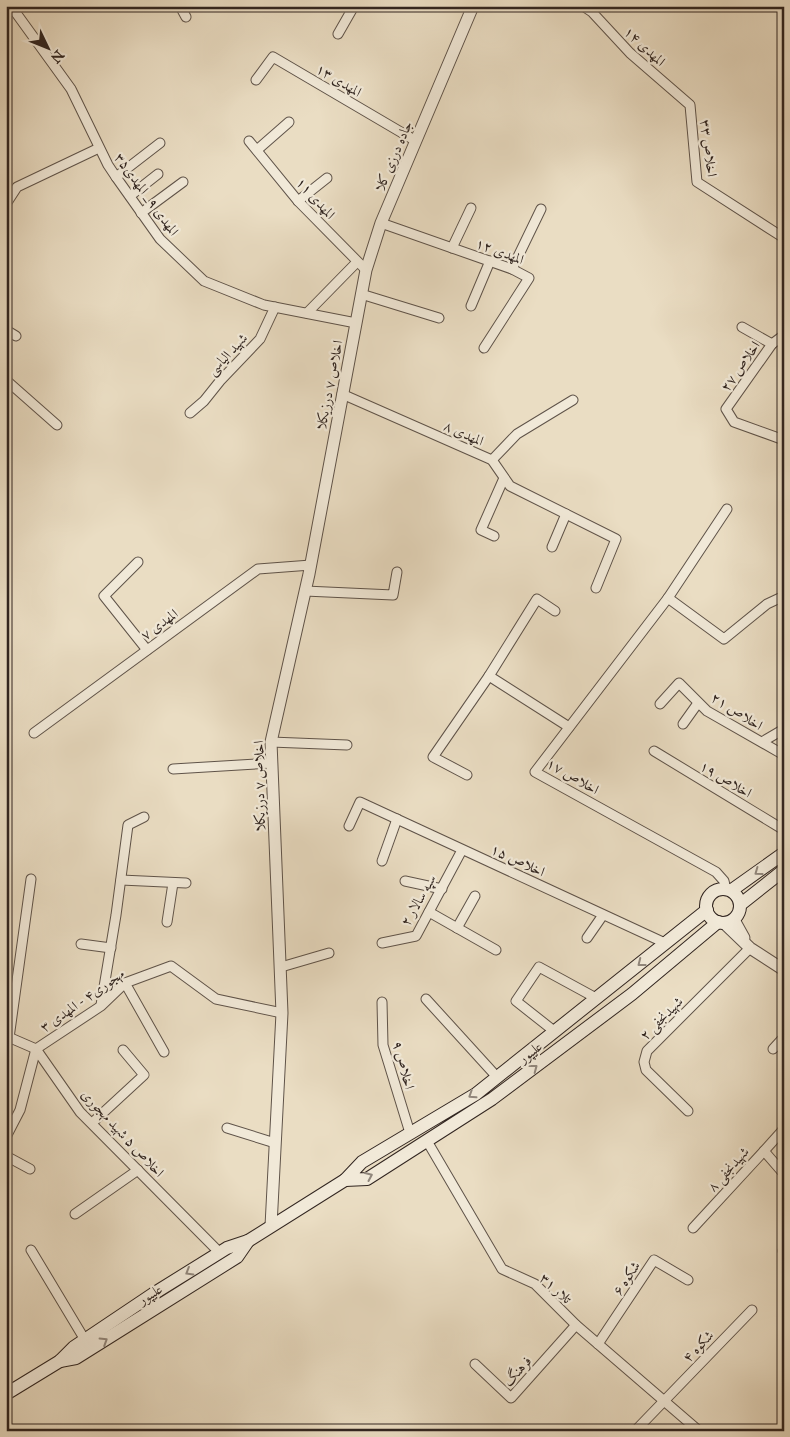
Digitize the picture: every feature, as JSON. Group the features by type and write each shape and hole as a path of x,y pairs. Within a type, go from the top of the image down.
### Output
{"main road":[{"path":"784,853 729,889 715,890 707,899 706,910 709,916 725,922 738,915 741,904 784,870"},
{"path":"729,889 736,894 741,904"},
{"name":"علیپور","path":"6,1394 60,1361 74,1347 153,1294 226,1248 248,1241 345,1180 362,1162 476,1094 706,910"},
{"name":"علیپور","path":"345,1180 367,1179 492,1099 725,922"},
{"name":"علیپور","path":"60,1361 76,1358 228,1263 237,1257 248,1241"}],"street":[{"name":"المهدی ۹_ المهدی۳۵","path":"10,6 71,89 108,165 141,213 160,239 204,280 264,305 356,324"},
{"path":"180,6 186,16"},
{"path":"338,34 354,6"},
{"name":"جاده درزی کلا","path":"356,324 366,270 381,223 473,6"},
{"name":"المهدی ۱۴","path":"583,6 592,12 630,53 690,105"},
{"name":"المهدی ۱۳","path":"256,80 272,57 416,141"},
{"name":"اخلاص ۳۳","path":"690,105 697,182 784,238"},
{"path":"257,150 289,122"},
{"name":"المهدی ۱۱","path":"249,141 298,201 366,270"},
{"path":"116,177 160,143"},
{"path":"6,204 17,187 99,148"},
{"path":"130,196 158,174"},
{"path":"298,201 327,178"},
{"path":"141,213 183,182"},
{"path":"452,248 471,208"},
{"path":"512,269 541,208"},
{"name":"المهدی ۱۲","path":"381,223 512,269 529,278 484,348"},
{"path":"472,306 490,261"},
{"path":"307,313 357,262"},
{"path":"361,294 439,318"},
{"name":"شهید الیاسی","path":"190,413 204,401 260,339 275,307"},
{"name":"اخلاص ۷ درزیکلا","path":"271,1226 282,1013 271,742 311,565 356,324"},
{"path":"742,327 772,344"},
{"path":"6,330 16,336"},
{"name":"اخلاص ۲۷","path":"784,335 772,344 726,409 734,422 784,440"},
{"path":"6,380 57,425"},
{"name":"المهدی ۸","path":"342,394 492,460 510,486 616,540 596,588"},
{"path":"492,460 517,434 573,400"},
{"path":"494,536 481,530 504,478"},
{"name":"اخلاص ۱۷","path":"727,509 668,598 534,772 716,872 729,889"},
{"path":"552,547 566,514"},
{"path":"138,562 104,596 147,650"},
{"name":"المهدی ۷","path":"34,733 258,569 311,565"},
{"path":"305,591 392,595 397,572"},
{"path":"668,598 724,639 767,604 784,596"},
{"path":"467,775 433,757 489,676 537,599 555,611"},
{"path":"489,676 569,727"},
{"name":"اخلاص ۲۱","path":"660,704 679,683 707,711 784,755"},
{"path":"683,724 698,702"},
{"path":"762,742 784,728"},
{"path":"271,742 346,745"},
{"name":"اخلاص ۱۹","path":"654,751 784,830"},
{"path":"173,769 272,762"},
{"name":"اخلاص ۱۵","path":"349,826 360,802 665,943"},
{"path":"101,1006 128,825 144,817"},
{"path":"382,861 397,819"},
{"name":"سپه سالار ۲","path":"382,943 416,936 462,850"},
{"path":"6,1138 20,1110 36,1049 8,1037 31,879"},
{"path":"121,880 186,884"},
{"path":"405,882 442,888"},
{"path":"167,922 173,883"},
{"path":"457,928 476,896"},
{"path":"429,912 496,950"},
{"path":"587,938 603,915"},
{"path":"725,922 750,948 784,970"},
{"path":"81,944 111,948"},
{"name":"شهیدنجفی ۲","path":"688,1111 646,1070 644,1062 647,1051 750,948"},
{"path":"281,967 329,953"},
{"name":"مهجوری۴ - المهدی ۳","path":"36,1049 101,1006 125,982 171,966 216,999 282,1013"},
{"path":"554,1031 516,1001 539,967 596,998"},
{"path":"125,982 164,1052"},
{"path":"426,999 498,1076"},
{"name":"اخلاص ۹","path":"382,1002 383,1045 410,1133"},
{"path":"772,1049 784,1037"},
{"name":"اخلاص ۵ شهید مهجوری","path":"36,1049 80,1112 220,1253"},
{"path":"92,1123 144,1075 123,1050"},
{"path":"227,1128 275,1143"},
{"path":"764,1152 782,1132"},
{"name":"تلار ۳۱","path":"427,1140 502,1269 535,1284 576,1325 699,1431"},
{"name":"شهیدنجفی ۸","path":"694,1228 764,1152 784,1174"},
{"path":"6,1156 30,1169"},
{"path":"75,1214 138,1170"},
{"path":"31,1250 85,1340"},
{"name":"شکوه ۶","path":"598,1344 654,1260 688,1280"},
{"name":"شکوه ۴","path":"635,1431 752,1310"},
{"name":"فرهنگ","path":"475,1364 511,1398 576,1325"}]}
